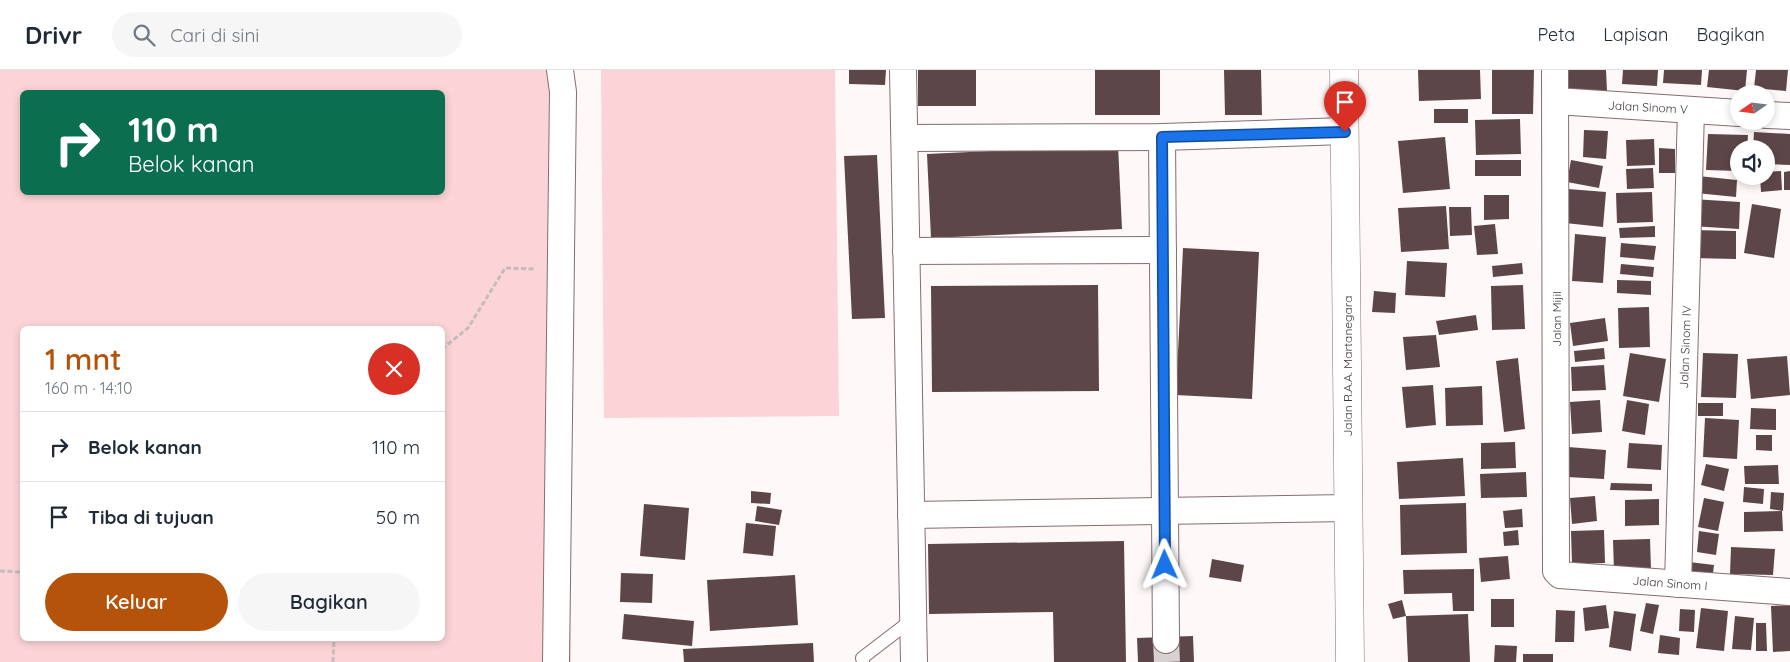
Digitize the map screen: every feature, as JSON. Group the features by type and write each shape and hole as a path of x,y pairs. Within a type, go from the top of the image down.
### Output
{"main road":[{"name":"Jalan R.A.A. Martanegara","path":"1344,70 1350,662"}],"street":[{"path":"556,662 563,92 560,70"},
{"path":"903,70 914,662"},
{"name":"Jalan Mijil","path":"1555,70 1555,567"},
{"name":"Jalan Sinom V","path":"1556,102 1730,112"},
{"name":"Jalan Sinom IV","path":"1678,584 1691,110"},
{"path":"1775,115 1790,116"},
{"path":"904,138 1162,137 1345,132"},
{"path":"1162,137 1166,640"},
{"path":"906,251 1164,250"},
{"path":"911,515 1348,508"},
{"name":"Jalan Sinom I","path":"1555,567 1560,575 1790,592"}],"lane":[{"path":"863,662 862,658 913,619"}],"path":[{"path":"445,347 468,328 505,268 560,269"},
{"path":"0,571 20,572"},
{"path":"333,662 334,641"}],"shaded area":[{"path":"0,70 565,70 571,662 0,662"},
{"path":"601,70 835,70 839,416 604,418"}],"building":[{"path":"849,70 886,70 885,85 849,84"},
{"path":"918,70 976,70 976,106 918,106"},
{"path":"1095,70 1160,70 1160,115 1095,115"},
{"path":"1224,70 1261,70 1262,115 1225,115"},
{"path":"1418,70 1480,70 1481,99 1419,101"},
{"path":"1492,70 1534,70 1533,114 1492,114"},
{"path":"1567,70 1606,70 1607,91 1568,93"},
{"path":"1623,70 1658,70 1657,86 1622,84"},
{"path":"1664,70 1702,70 1701,85 1663,83"},
{"path":"1709,70 1747,70 1746,85 1730,85 1730,89 1707,87"},
{"path":"1756,70 1788,70 1786,91 1775,90 1775,85 1754,85"},
{"path":"1434,109 1468,109 1468,123 1434,123"},
{"path":"1520,119 1521,154 1476,155 1475,120"},
{"path":"1584,130 1608,131 1606,159 1583,157"},
{"path":"1754,132 1790,134 1790,165 1775,164 1775,140 1754,140"},
{"path":"1708,134 1748,135 1748,140 1730,140 1730,171 1706,170"},
{"path":"1445,137 1450,189 1403,193 1398,141"},
{"path":"1654,139 1655,165 1627,166 1626,140"},
{"path":"1118,145 1122,229 931,238 927,154"},
{"path":"1659,148 1675,149 1675,173 1659,173"},
{"path":"877,155 885,318 852,319 844,156"},
{"path":"1475,160 1521,160 1521,176 1475,176"},
{"path":"1571,160 1603,166 1599,188 1567,182"},
{"path":"1653,168 1654,188 1627,189 1626,169"},
{"path":"1775,171 1781,171 1782,190 1761,192 1761,185 1775,185"},
{"path":"1790,171 1790,190 1784,190 1784,172"},
{"path":"1698,176 1730,179 1730,185 1737,185 1736,197 1696,193"},
{"path":"1568,189 1606,192 1603,227 1565,223"},
{"path":"1652,192 1653,222 1617,223 1616,193"},
{"path":"1484,195 1509,195 1509,219 1484,220"},
{"path":"1692,199 1740,202 1739,229 1691,226"},
{"path":"1752,204 1781,209 1774,258 1744,253"},
{"path":"1446,206 1449,249 1401,252 1398,208"},
{"path":"1449,207 1471,207 1472,235 1450,236"},
{"path":"1495,224 1498,254 1477,255 1474,226"},
{"path":"1655,226 1655,237 1620,238 1619,228"},
{"path":"1692,230 1736,231 1736,259 1692,258"},
{"path":"1575,234 1606,237 1603,283 1572,281"},
{"path":"1621,243 1656,246 1654,260 1620,257"},
{"path":"1183,248 1259,252 1252,399 1176,395"},
{"path":"1407,261 1447,263 1445,297 1405,295"},
{"path":"1522,263 1523,274 1493,277 1492,266"},
{"path":"1621,264 1654,267 1653,277 1620,274"},
{"path":"1617,280 1651,281 1651,295 1617,293"},
{"path":"1098,285 1099,391 932,392 931,286"},
{"path":"1523,285 1525,329 1492,330 1491,286"},
{"path":"1374,291 1396,293 1395,313 1372,312"},
{"path":"1649,307 1650,347 1619,348 1618,308"},
{"path":"1476,315 1478,330 1439,335 1436,321"},
{"path":"1605,318 1608,341 1573,346 1570,323"},
{"path":"1436,335 1440,367 1406,370 1403,337"},
{"path":"1604,348 1605,359 1575,362 1574,351"},
{"path":"1630,353 1666,359 1659,402 1623,396"},
{"path":"1703,353 1738,354 1736,398 1701,397"},
{"path":"1787,356 1790,395 1751,399 1747,359"},
{"path":"1518,358 1525,429 1504,432 1496,361"},
{"path":"1604,365 1606,390 1572,391 1571,367"},
{"path":"1433,385 1436,425 1406,428 1402,387"},
{"path":"1482,386 1483,425 1446,426 1445,388"},
{"path":"1600,400 1602,432 1572,434 1570,402"},
{"path":"1627,400 1649,404 1645,435 1622,431"},
{"path":"1698,403 1723,403 1723,416 1698,416"},
{"path":"1751,408 1776,409 1776,430 1750,429"},
{"path":"1705,418 1739,420 1737,459 1703,457"},
{"path":"1756,435 1772,435 1772,451 1756,450"},
{"path":"1515,442 1516,468 1481,469 1481,443"},
{"path":"1629,443 1662,445 1661,470 1627,468"},
{"path":"1568,447 1606,450 1604,479 1567,477"},
{"path":"1463,458 1465,496 1399,499 1397,462"},
{"path":"1706,464 1729,469 1724,491 1701,485"},
{"path":"1778,465 1779,484 1745,484 1744,466"},
{"path":"1526,472 1527,497 1481,498 1480,474"},
{"path":"1611,483 1652,484 1652,491 1610,490"},
{"path":"1744,487 1764,489 1763,504 1743,502"},
{"path":"751,491 771,493 770,504 751,503"},
{"path":"1771,492 1784,493 1783,511 1770,509"},
{"path":"1595,496 1597,521 1572,524 1570,498"},
{"path":"1704,498 1724,502 1718,531 1698,527"},
{"path":"1659,499 1659,525 1625,526 1625,500"},
{"path":"1466,503 1467,553 1401,555 1400,505"},
{"path":"644,504 689,508 685,560 640,556"},
{"path":"757,506 782,510 779,525 755,521"},
{"path":"1522,509 1523,527 1505,528 1503,511"},
{"path":"1782,511 1783,531 1744,532 1744,512"},
{"path":"746,523 776,526 773,556 743,553"},
{"path":"1518,530 1519,545 1504,546 1503,532"},
{"path":"1604,530 1605,563 1572,564 1571,531"},
{"path":"1699,531 1719,534 1716,555 1697,552"},
{"path":"1650,539 1651,571 1614,572 1613,540"},
{"path":"1124,541 1126,662 1054,662 1053,612 929,614 928,544"},
{"path":"1731,547 1775,549 1773,575 1730,574"},
{"path":"1508,556 1510,579 1481,582 1479,558"},
{"path":"1212,559 1244,565 1241,582 1209,577"},
{"path":"1689,562 1714,565 1712,581 1686,577"},
{"path":"1474,569 1474,611 1453,611 1452,593 1404,594 1403,570"},
{"path":"621,573 653,574 652,603 620,602"},
{"path":"795,575 798,625 710,631 707,580"},
{"path":"1491,599 1514,599 1514,627 1491,627"},
{"path":"1402,600 1406,616 1393,619 1388,604"},
{"path":"1646,603 1659,605 1653,634 1640,631"},
{"path":"1606,605 1609,628 1585,631 1583,608"},
{"path":"1790,605 1790,651 1773,652 1771,606"},
{"path":"1701,608 1728,611 1724,651 1696,648"},
{"path":"1680,609 1695,610 1694,632 1679,631"},
{"path":"1556,610 1575,611 1574,642 1555,642"},
{"path":"1614,611 1636,614 1631,651 1609,647"},
{"path":"624,614 694,621 692,646 622,639"},
{"path":"1468,614 1470,662 1408,662 1406,616"},
{"path":"1735,616 1754,618 1751,650 1732,649"},
{"path":"1756,623 1766,623 1767,651 1756,651"},
{"path":"1660,635 1680,638 1679,655 1658,653"},
{"path":"1193,636 1194,662 1138,662 1137,638"},
{"path":"813,643 814,662 684,662 683,649"},
{"path":"1495,645 1517,646 1516,662 1494,662"},
{"path":"1523,654 1553,654 1553,662 1523,662"}],"tunnel":[{"path":"1166,640 1167,662"}],"route":[{"path":"1165,565 1162,137 1345,132"}]}
